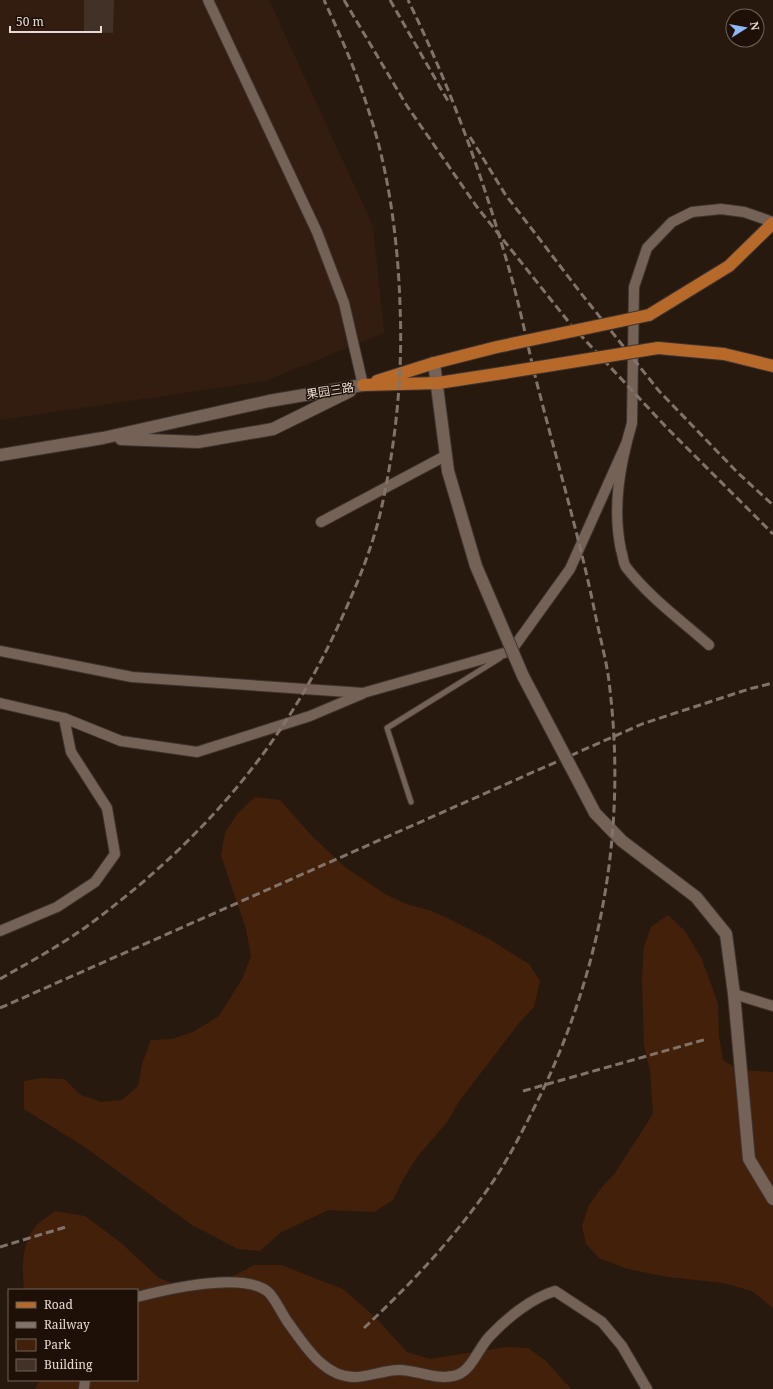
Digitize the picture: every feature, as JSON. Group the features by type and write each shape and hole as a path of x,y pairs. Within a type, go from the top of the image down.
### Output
{"main road":[{"path":"363,385 434,363 497,347 649,315 729,266 773,222"},
{"path":"363,385 438,383 658,348 724,354 758,361 773,366"}],"street":[{"path":"208,0 316,232 344,303 363,385"},
{"path":"709,645 650,592 625,566 617,532 617,493 626,444 632,423 634,287 647,248 672,222 692,212 721,209 744,212 773,222"},
{"path":"434,363 438,383 445,456 448,471 476,566 523,676 594,814 622,841 696,897 726,934 734,994 749,1159 773,1199"},
{"name":"果园三路","path":"0,455 103,438 269,401 363,385"},
{"name":"果园三路","path":"103,438 198,442 273,430 363,385"},
{"path":"0,703 64,718 121,741 197,752 310,716 364,693 511,651 570,569 626,444"},
{"path":"321,522 445,456"},
{"path":"0,651 132,676 364,693"},
{"path":"0,931 57,907 95,882 115,854 107,808 71,752 64,718"},
{"path":"734,994 773,1006"},
{"path":"138,1296 193,1286 243,1282 268,1291 299,1338 323,1366 338,1375 355,1377 400,1370 436,1377 454,1376 466,1370 490,1335 541,1296 556,1291 602,1322 622,1346 647,1389"}],"lane":[{"path":"412,802 387,728 511,651"}],"shaded area":[{"path":"0,0 269,0 373,226 384,333 265,381 0,420"}],"green space":[{"path":"255,797 280,800 311,835 345,867 385,894 406,904 429,910 489,939 529,964 540,981 534,1007 519,1023 458,1103 448,1121 417,1157 405,1176 393,1200 374,1212 328,1210 280,1233 260,1251 238,1249 192,1225 86,1148 24,1109 24,1081 42,1078 64,1079 81,1095 101,1102 122,1100 138,1086 142,1064 151,1040 172,1039 193,1032 219,1016 242,979 251,956 246,929 221,855 225,833 237,814"},
{"path":"668,915 685,931 701,958 710,981 718,1004 719,1036 723,1060 739,1070 773,1072 773,1308 752,1291 723,1283 668,1277 628,1269 599,1258 586,1244 582,1226 589,1205 602,1187 615,1173 653,1114 650,1071 644,1045 642,978 644,947 651,927"},
{"path":"55,1211 85,1216 120,1242 159,1278 186,1289 215,1286 254,1265 281,1265 343,1289 376,1318 407,1352 430,1359 506,1347 528,1348 546,1361 571,1389 35,1389 39,1381 138,1381 138,1289 24,1289 23,1265 25,1249 30,1234 42,1221"}],"building":[{"path":"84,0 114,0 113,33 84,32"}],"railway":[{"path":"0,979 74,935 138,886 175,853 209,819 241,782 271,743 297,703 322,659 350,601 370,549 378,523 391,459 397,408 401,331 395,232 387,182 376,135 354,69 324,0"},
{"path":"344,0 407,106 477,207 572,326 667,428 773,534"},
{"path":"390,0 448,101"},
{"path":"364,1328 432,1259 478,1203 506,1162 541,1094 563,1044 581,993 595,942 606,889 612,836 615,783 613,729 608,674 584,562 536,381 513,283 503,247 467,139 439,69 408,0"},
{"path":"470,137 505,194 580,292 659,391 738,473 773,505"},
{"path":"0,1008 642,724 749,689 773,683"},
{"path":"523,1091 707,1039"},
{"path":"0,1247 69,1226"}]}
